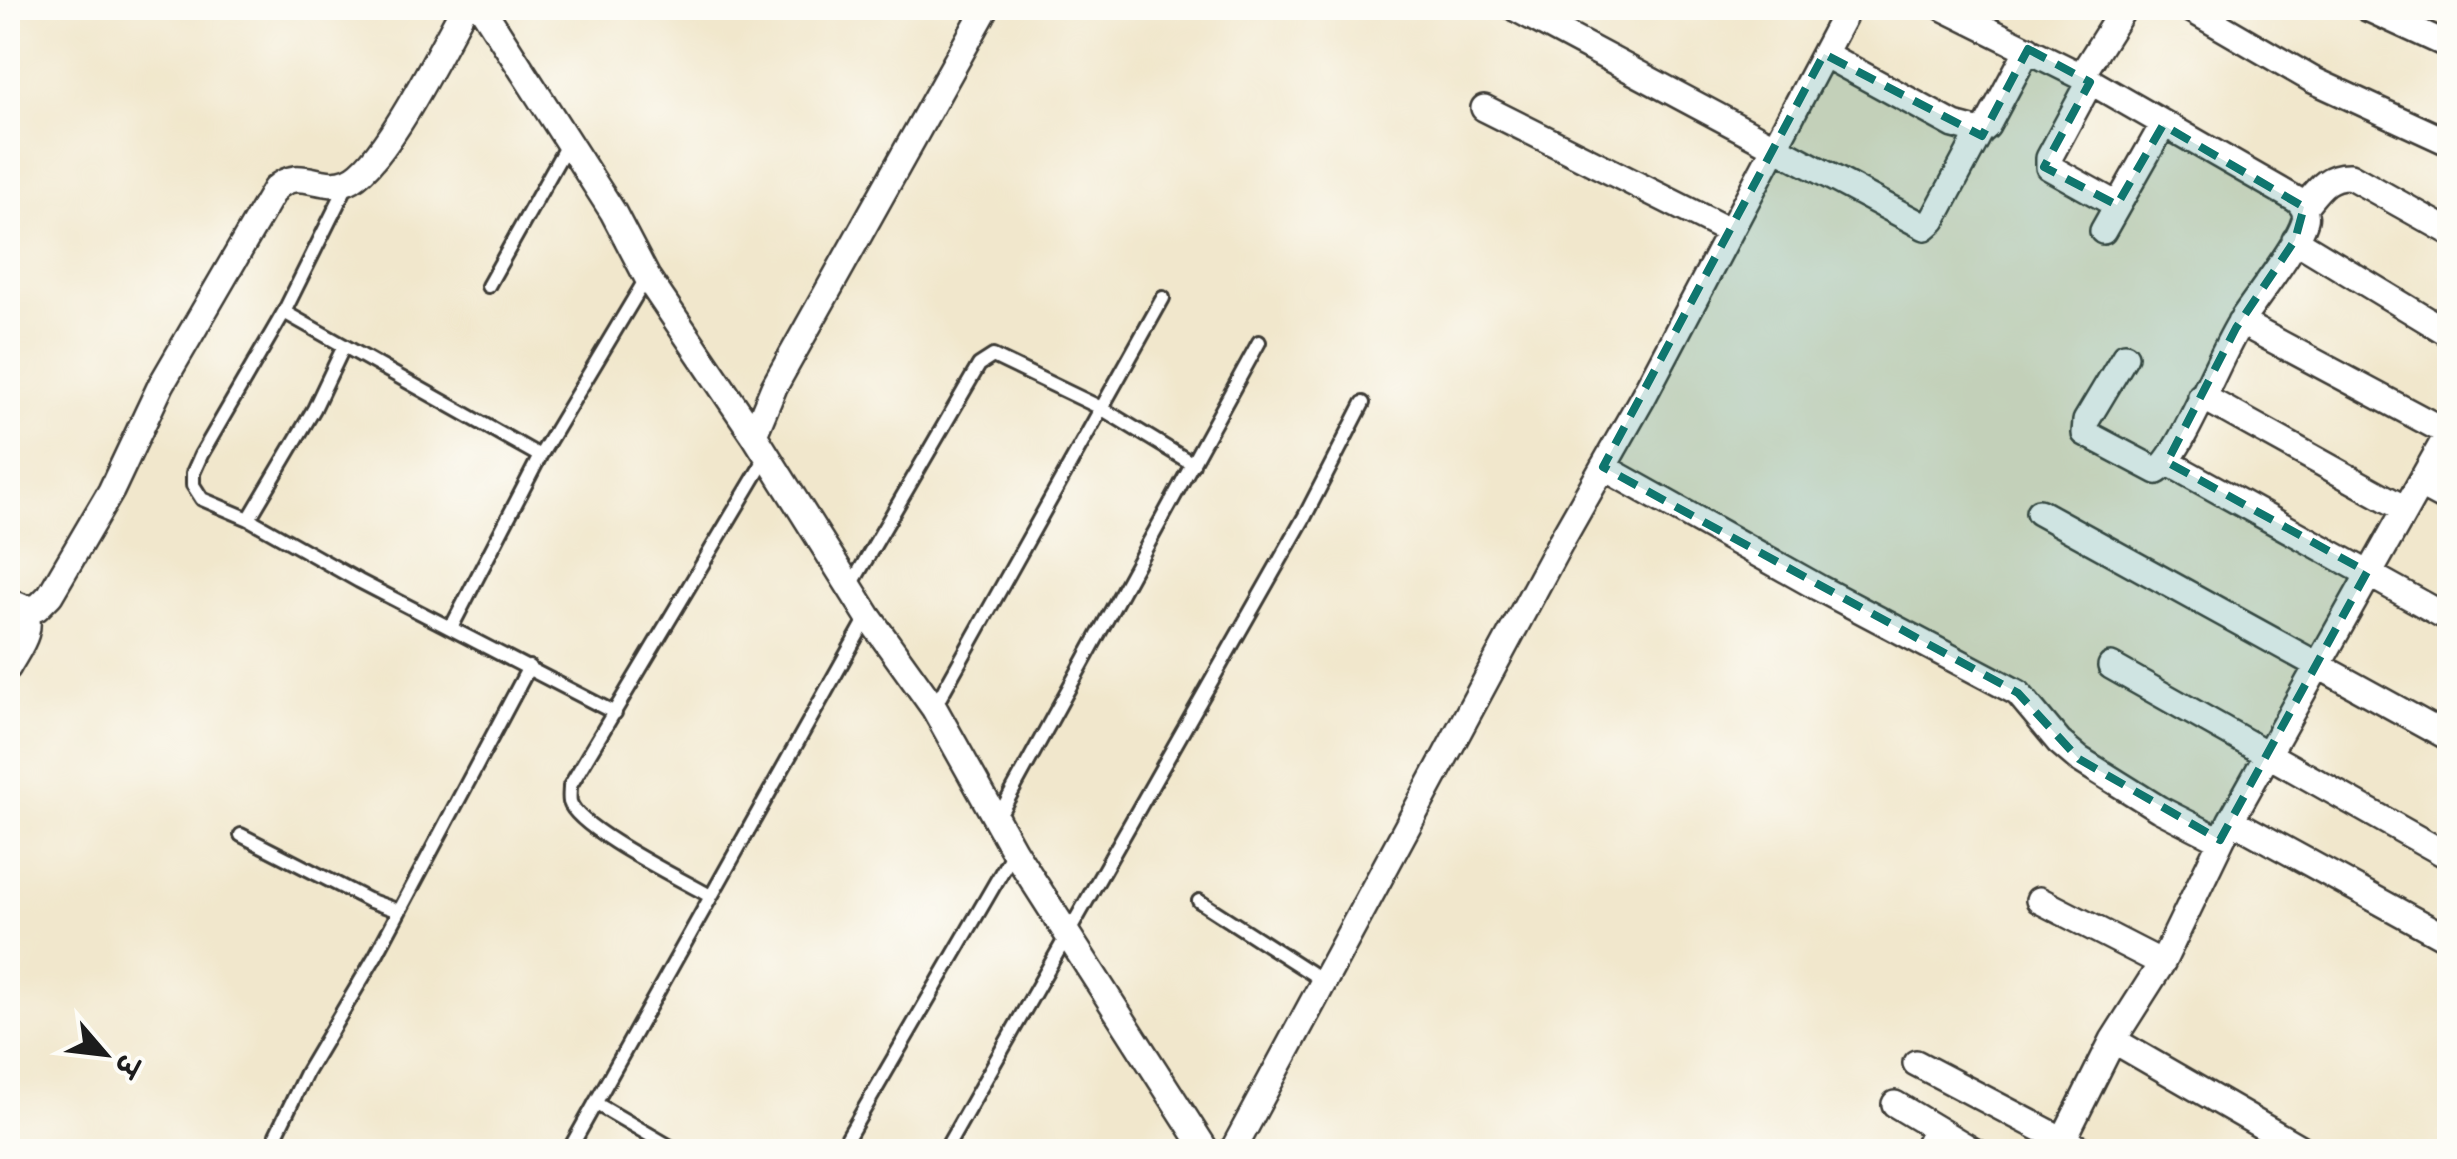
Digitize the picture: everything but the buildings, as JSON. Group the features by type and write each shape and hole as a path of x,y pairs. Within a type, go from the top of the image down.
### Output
{"street":[{"path":"16,604 37,608 50,595 110,491 161,385 275,189 285,179 325,184 349,181 386,144 464,8"},
{"path":"482,8 612,212 647,277 868,616 934,708 1014,851 1207,1152"},
{"path":"760,446 774,387 986,8"},
{"path":"1514,8 1927,227 2028,49"},
{"path":"1232,1152 1848,8"},
{"path":"1944,8 2086,79 2297,200 2304,208 2306,218 2294,240 2240,322 2167,462 2156,471 2086,433 2086,421 2125,356"},
{"path":"2117,205 2049,167 2049,158 2124,8"},
{"path":"2190,8 2312,80 2450,143"},
{"path":"2367,8 2450,46"},
{"path":"1824,54 1954,125 1980,132"},
{"path":"1484,108 1730,231"},
{"path":"2103,230 2163,125"},
{"path":"2304,208 2326,182 2337,176 2350,176 2450,232"},
{"path":"2294,240 2450,334"},
{"path":"1975,1152 1918,1125 1926,1070 2069,1148 2113,1040 2162,963 2225,830 2449,432 2240,322"},
{"path":"2201,396 2405,509"},
{"path":"2167,462 2450,619"},
{"path":"1604,467 1818,588 1999,681 2018,693 2059,742 2079,759 2159,809 2225,830 2450,940"},
{"path":"2420,485 2450,502"},
{"path":"2038,512 2450,738"},
{"path":"8,668 26,636 30,620 16,604"},
{"path":"2111,666 2450,857"},
{"path":"2039,900 2162,963"},
{"path":"2113,1040 2307,1152"}],"lane":[{"path":"488,286 568,143"},
{"path":"349,181 284,312 193,473 193,485 202,499 249,519 615,713"},
{"path":"451,628 540,456 647,277"},
{"path":"934,708 1163,298"},
{"path":"284,312 540,456"},
{"path":"997,819 1259,342"},
{"path":"249,519 314,410 344,346"},
{"path":"850,587 985,359 993,356 1102,408 1193,464"},
{"path":"944,1152 1305,516 1362,403"},
{"path":"710,896 605,836 570,804 570,786 615,713 760,446"},
{"path":"568,1152 868,616"},
{"path":"276,1136 306,1073 399,911 529,667"},
{"path":"241,836 368,900 399,911"},
{"path":"841,1149 1014,851"},
{"path":"1199,901 1325,982"},
{"path":"595,1103 678,1152"}],"highlighted area":[{"path":"2028,49 2090,82 2044,167 2117,205 2163,125 2304,207 2295,240 2236,328 2167,462 2367,572 2220,840 2079,759 2018,693 1603,467 1824,54 1982,136"}]}
